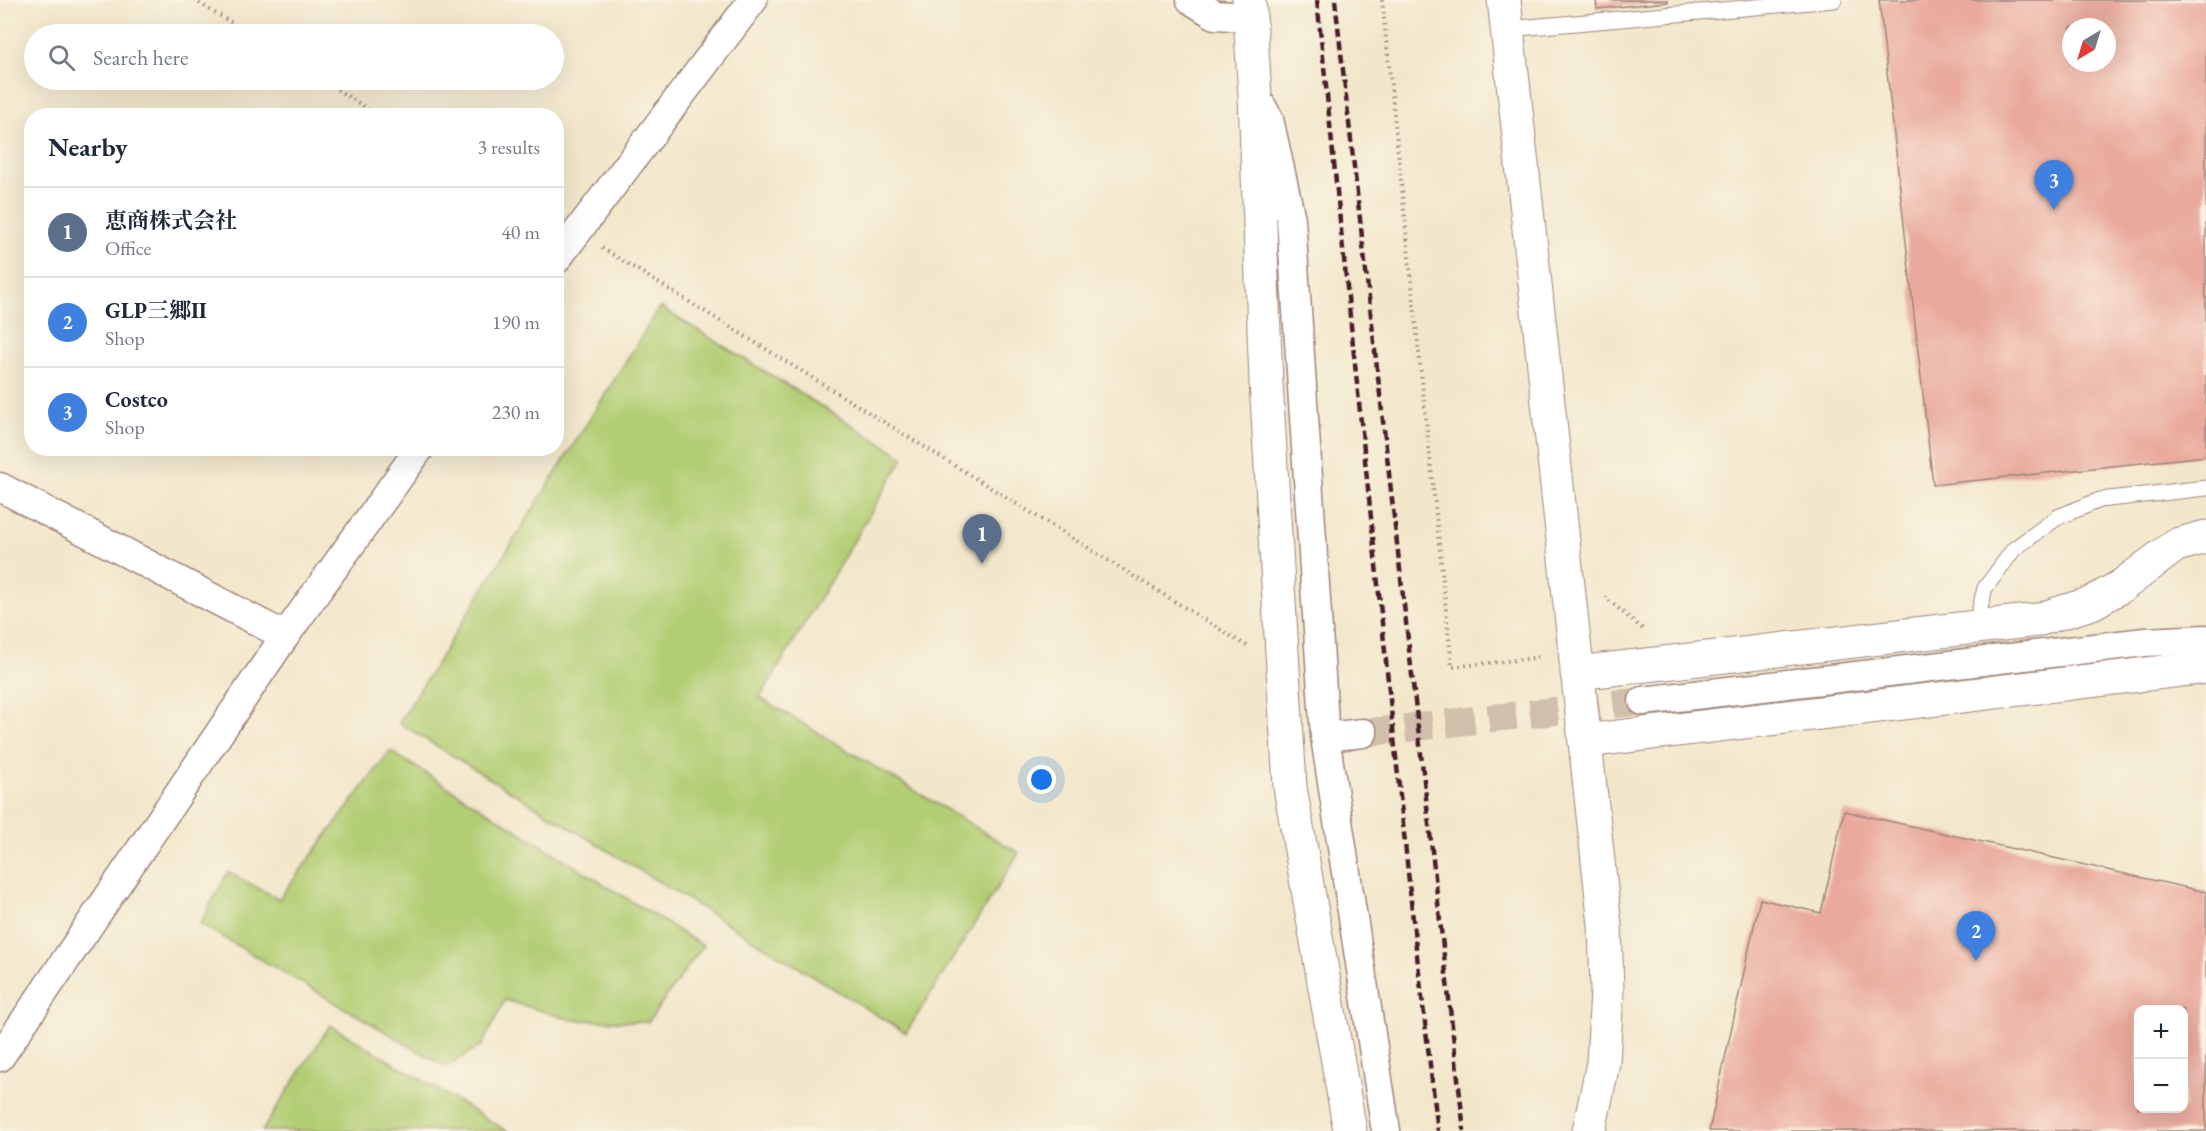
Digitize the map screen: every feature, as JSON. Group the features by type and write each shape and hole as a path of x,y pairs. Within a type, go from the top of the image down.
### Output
{"street":[{"path":"564,249 753,0"},
{"path":"1191,0 1215,15 1249,9 1255,96 1266,382 1290,787 1350,1131"},
{"path":"1505,14 1605,925 1607,991 1603,1063 1589,1131"},
{"path":"1255,96 1269,119 1291,219 1324,737 1386,1131"},
{"path":"0,1057 285,636 414,456"},
{"path":"0,487 285,636"},
{"path":"1576,663 1975,628 2037,620 2092,603 2123,585 2176,545 2206,537"},
{"path":"1643,701 2145,642 2206,639"},
{"path":"1585,741 2206,667"},
{"path":"1324,737 1364,733"}],"lane":[{"path":"1505,14 1834,0"},
{"path":"1975,628 1985,588 2014,549 2058,517 2100,500 2206,488"}],"path":[{"path":"194,0 234,24"},
{"path":"1382,0 1452,667 1576,663"},
{"path":"338,90 366,108"},
{"path":"576,232 1246,646 1281,642"},
{"path":"1605,586 1606,598 1650,635"}],"green space":[{"path":"660,307 904,457 760,698 1019,853 906,1033 399,723"},
{"path":"390,751 703,946 648,1022 572,1020 505,1000 482,1045 446,1067 200,924 228,872 279,899"},
{"path":"330,1025 507,1131 262,1131"}],"building":[{"path":"1596,0 1668,0 1668,2 1597,9"},
{"path":"1879,0 2206,0 2206,456 1933,485"},
{"path":"1844,811 2206,892 2206,1131 1709,1131 1760,899 1821,913"}],"tunnel":[{"path":"1363,733 1643,701"}],"railway":[{"path":"1317,0 1415,939 1438,1131"},
{"path":"1335,0 1464,1131"}],"place":[{"name":"Costco","path":"2054,210"},
{"name":"恵商株式会社","path":"982,564"},
{"name":"GLP三郷Ⅱ","path":"1976,961"}]}
